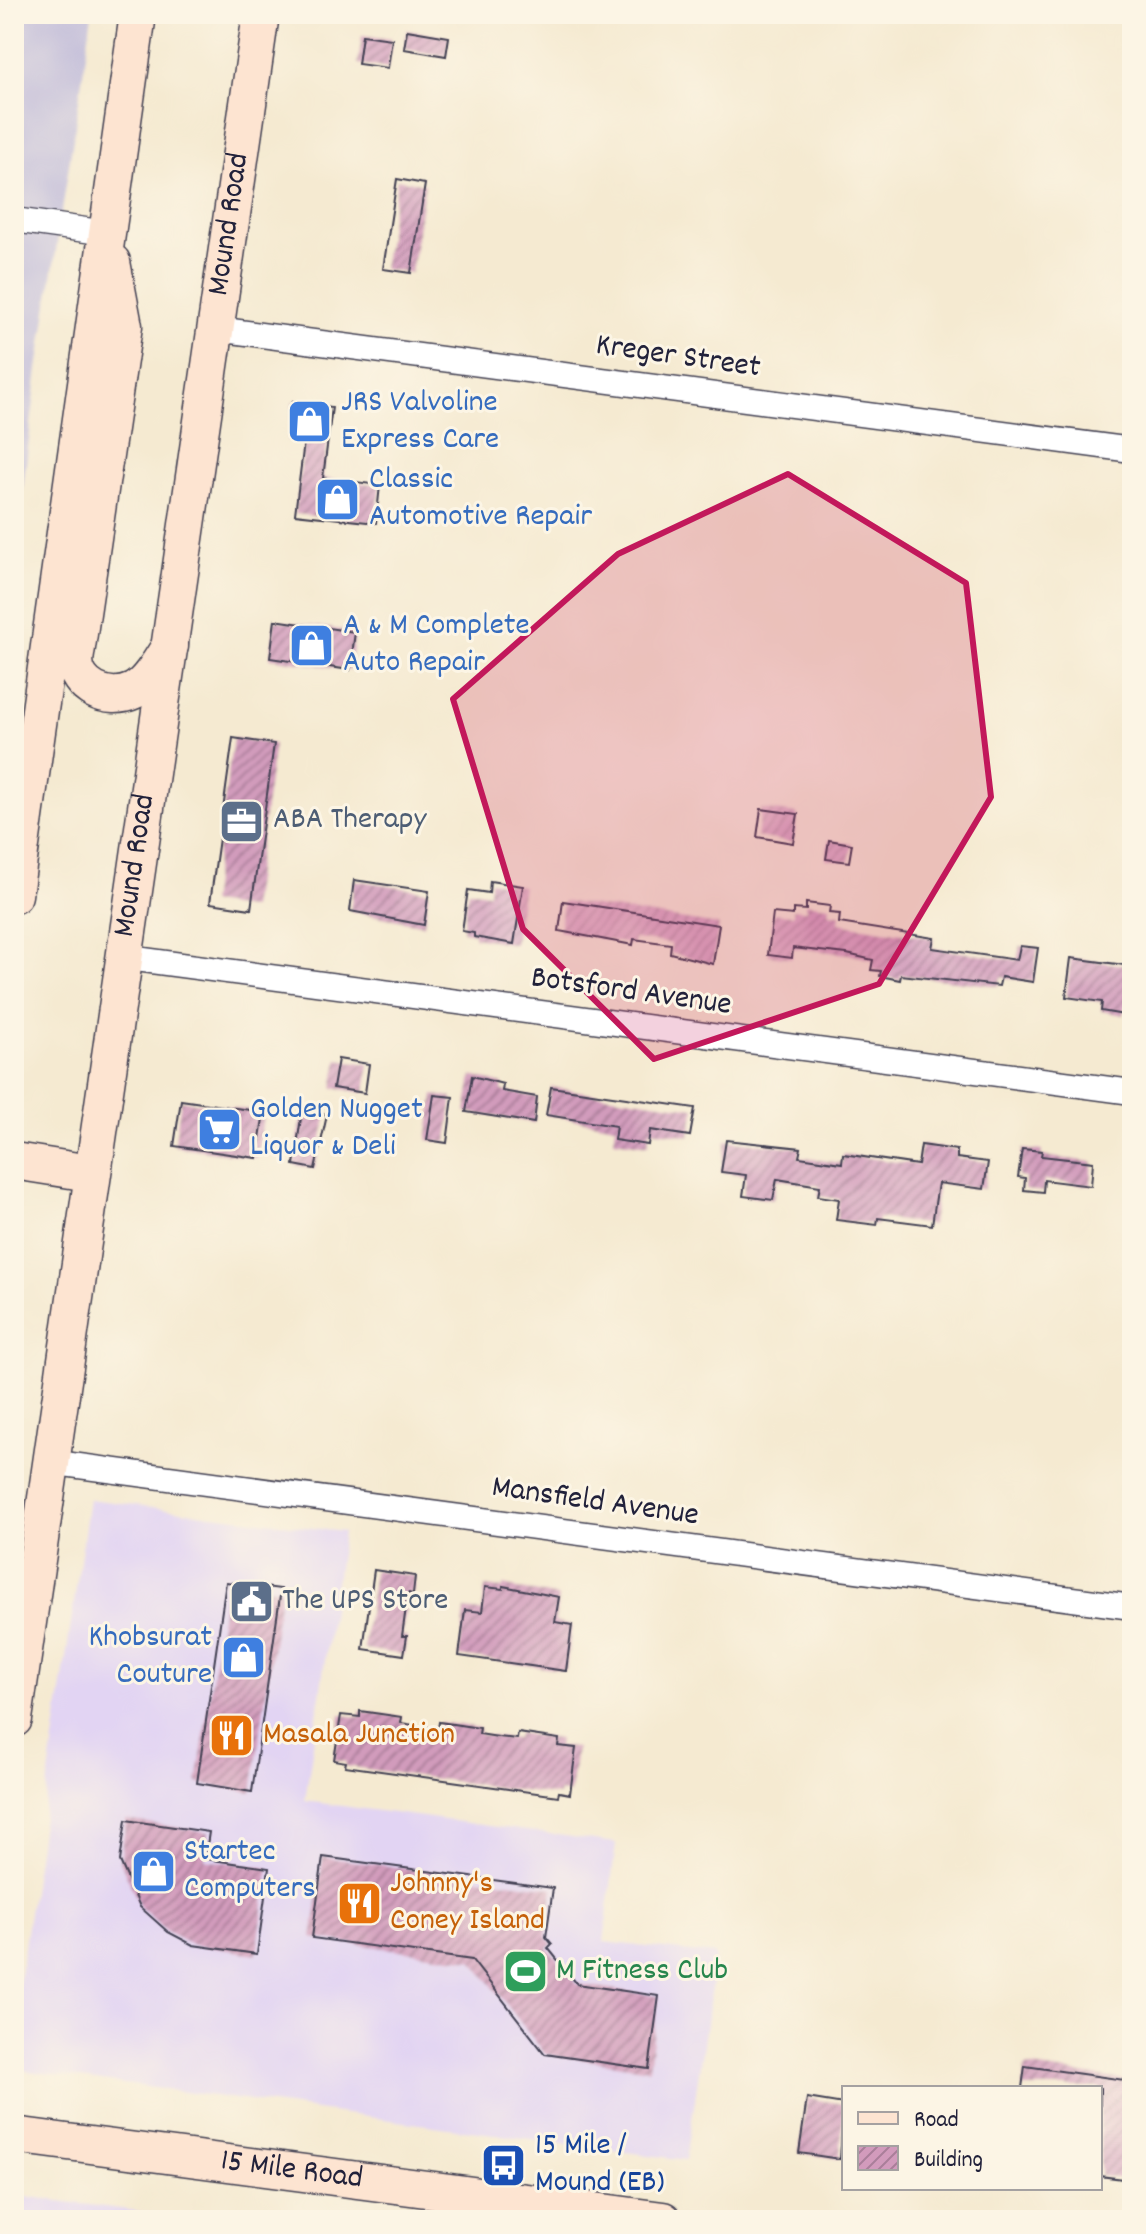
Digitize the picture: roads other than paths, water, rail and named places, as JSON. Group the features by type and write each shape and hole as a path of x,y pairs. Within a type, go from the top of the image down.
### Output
{"main road":[{"path":"14,895 138,14"},
{"name":"Mound Road","path":"14,1719 121,957 171,646 261,14"},
{"path":"107,233 124,326 75,661 76,676 85,687 100,692 117,695 133,691 145,682 171,646"},
{"path":"14,1161 90,1173"},
{"name":"15 Mile Road","path":"14,2135 663,2220"}],"street":[{"path":"14,220 107,233"},
{"name":"Kreger Street","path":"216,329 1132,450"},
{"name":"Botsford Avenue","path":"121,957 1132,1092"},
{"name":"Mansfield Avenue","path":"49,1462 1132,1607"}],"waterway":[{"path":"1117,14 1132,17"}],"place":[{"name":"JRS Valvoline Express Care","path":"310,422"},
{"name":"Classic Automotive Repair","path":"338,499"},
{"name":"A & M Complete Auto Repair","path":"312,645"},
{"name":"ABA Therapy","path":"242,821"},
{"name":"Golden Nugget Liquor & Deli","path":"219,1129"},
{"name":"The UPS Store","path":"251,1602"},
{"name":"Khobsurat Couture","path":"243,1657"},
{"name":"Masala Junction","path":"232,1736"},
{"name":"Startec Computers","path":"153,1871"},
{"name":"Johnny's Coney Island","path":"359,1903"},
{"name":"M Fitness Club","path":"525,1972"},
{"name":"15 Mile / Mound (EB)","path":"504,2165"}]}
